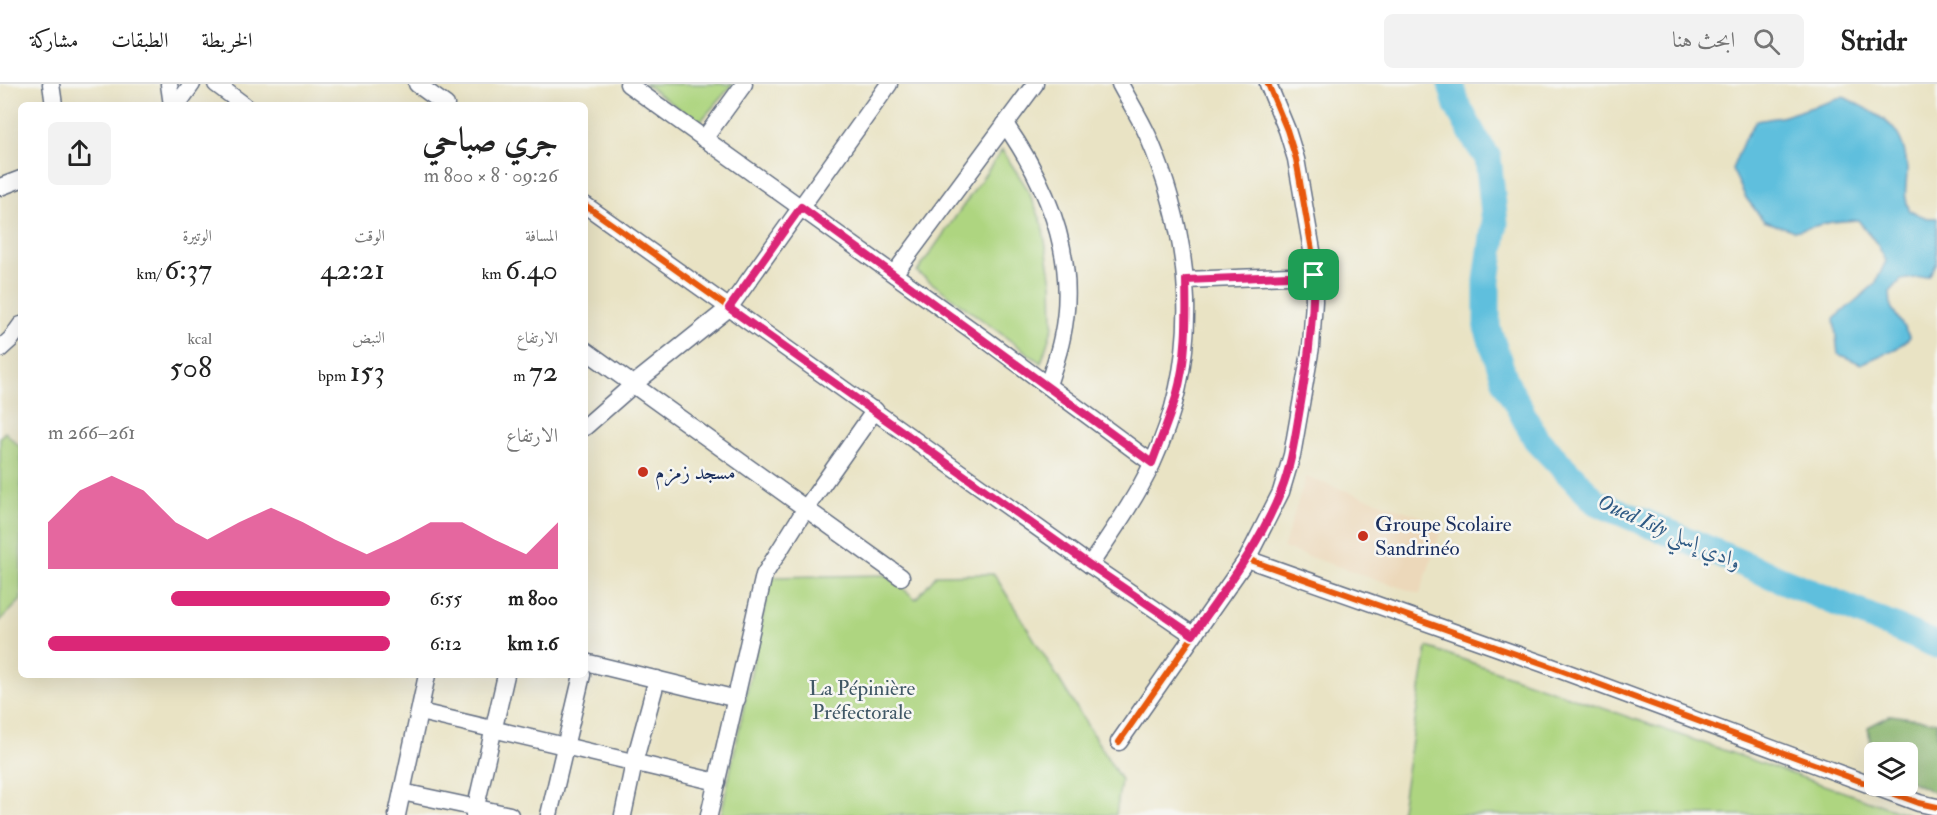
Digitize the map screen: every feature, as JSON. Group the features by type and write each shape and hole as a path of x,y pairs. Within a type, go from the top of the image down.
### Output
{"street":[{"path":"51,84 54,102"},
{"path":"169,84 172,102"},
{"path":"179,102 192,84"},
{"path":"216,84 240,102"},
{"path":"417,84 442,102"},
{"path":"628,84 1048,385 1152,463"},
{"path":"704,139 744,84"},
{"path":"588,424 634,384 729,308 889,84"},
{"path":"894,274 1035,84"},
{"path":"1090,565 1131,504 1152,463 1169,417 1182,369 1186,328 1186,280 1180,236 1167,187 1147,135 1120,84"},
{"path":"1119,742 1246,559 1281,492 1292,455 1311,347 1314,275 1310,231 1296,159 1287,129 1268,84"},
{"path":"1005,124 1022,148 1036,175 1061,239 1065,276 1065,315 1062,335 1048,385"},
{"path":"0,187 18,180"},
{"path":"588,207 1090,565 1193,635"},
{"path":"1186,280 1314,275"},
{"path":"588,352 901,577"},
{"path":"709,815 764,575 806,508 875,411"},
{"path":"1246,559 1533,660 1937,807"},
{"path":"588,663 736,699"},
{"path":"397,815 427,678"},
{"path":"475,811 505,678"},
{"path":"549,815 581,678"},
{"path":"623,815 634,763 657,679"},
{"path":"420,712 717,782"},
{"path":"402,792 475,811 510,815"}],"shaded area":[{"name":"Groupe Scolaire Sandrinéo","path":"1306,477 1443,524 1420,594 1283,548"}],"green space":[{"path":"645,84 733,84 699,123"},
{"path":"1002,150 1027,188 1042,223 1052,283 1053,326 1041,363 917,272"},
{"path":"5,432 18,445 18,603 0,621 0,437"},
{"name":"La Pépinière Préfectorale","path":"994,574 1121,780 1116,815 721,815 771,577 886,575 916,599 936,575"},
{"path":"1427,647 1910,815 1400,815"},
{"path":"1891,715 1937,722 1937,794 1918,785 1918,742 1870,742 1868,727"}],"water":[{"path":"1844,97 1879,116 1896,132 1905,154 1906,195 1910,211 1927,218 1937,218 1937,263 1929,276 1901,280 1890,292 1891,307 1910,337 1897,348 1861,364 1838,354 1834,319 1875,284 1886,261 1877,244 1858,220 1832,222 1795,231 1764,221 1746,198 1732,169 1744,140 1756,121 1781,117"}],"waterway":[{"name":"Oued Isly وادي إسلي","path":"1451,84 1457,105 1488,158 1495,223 1487,281 1487,327 1506,383 1536,439 1596,502 1937,645"}],"cycle path":[{"path":"1119,742 1247,559 1281,492 1292,455 1311,347 1314,301 1313,256 1296,159 1268,84"},
{"path":"588,207 1090,565 1193,635"},
{"path":"1247,559 1544,664 1919,803 1937,807"}],"place":[{"name":"مسجد زمزم","path":"643,472"},
{"name":"Groupe Scolaire Sandrinéo","path":"1363,536"}],"route":[{"path":"801,207 1152,463 1177,395 1182,369 1187,306 1186,280 1314,275 1311,347 1292,455 1281,492 1246,559 1193,635 1090,565 729,308 801,207"}]}
